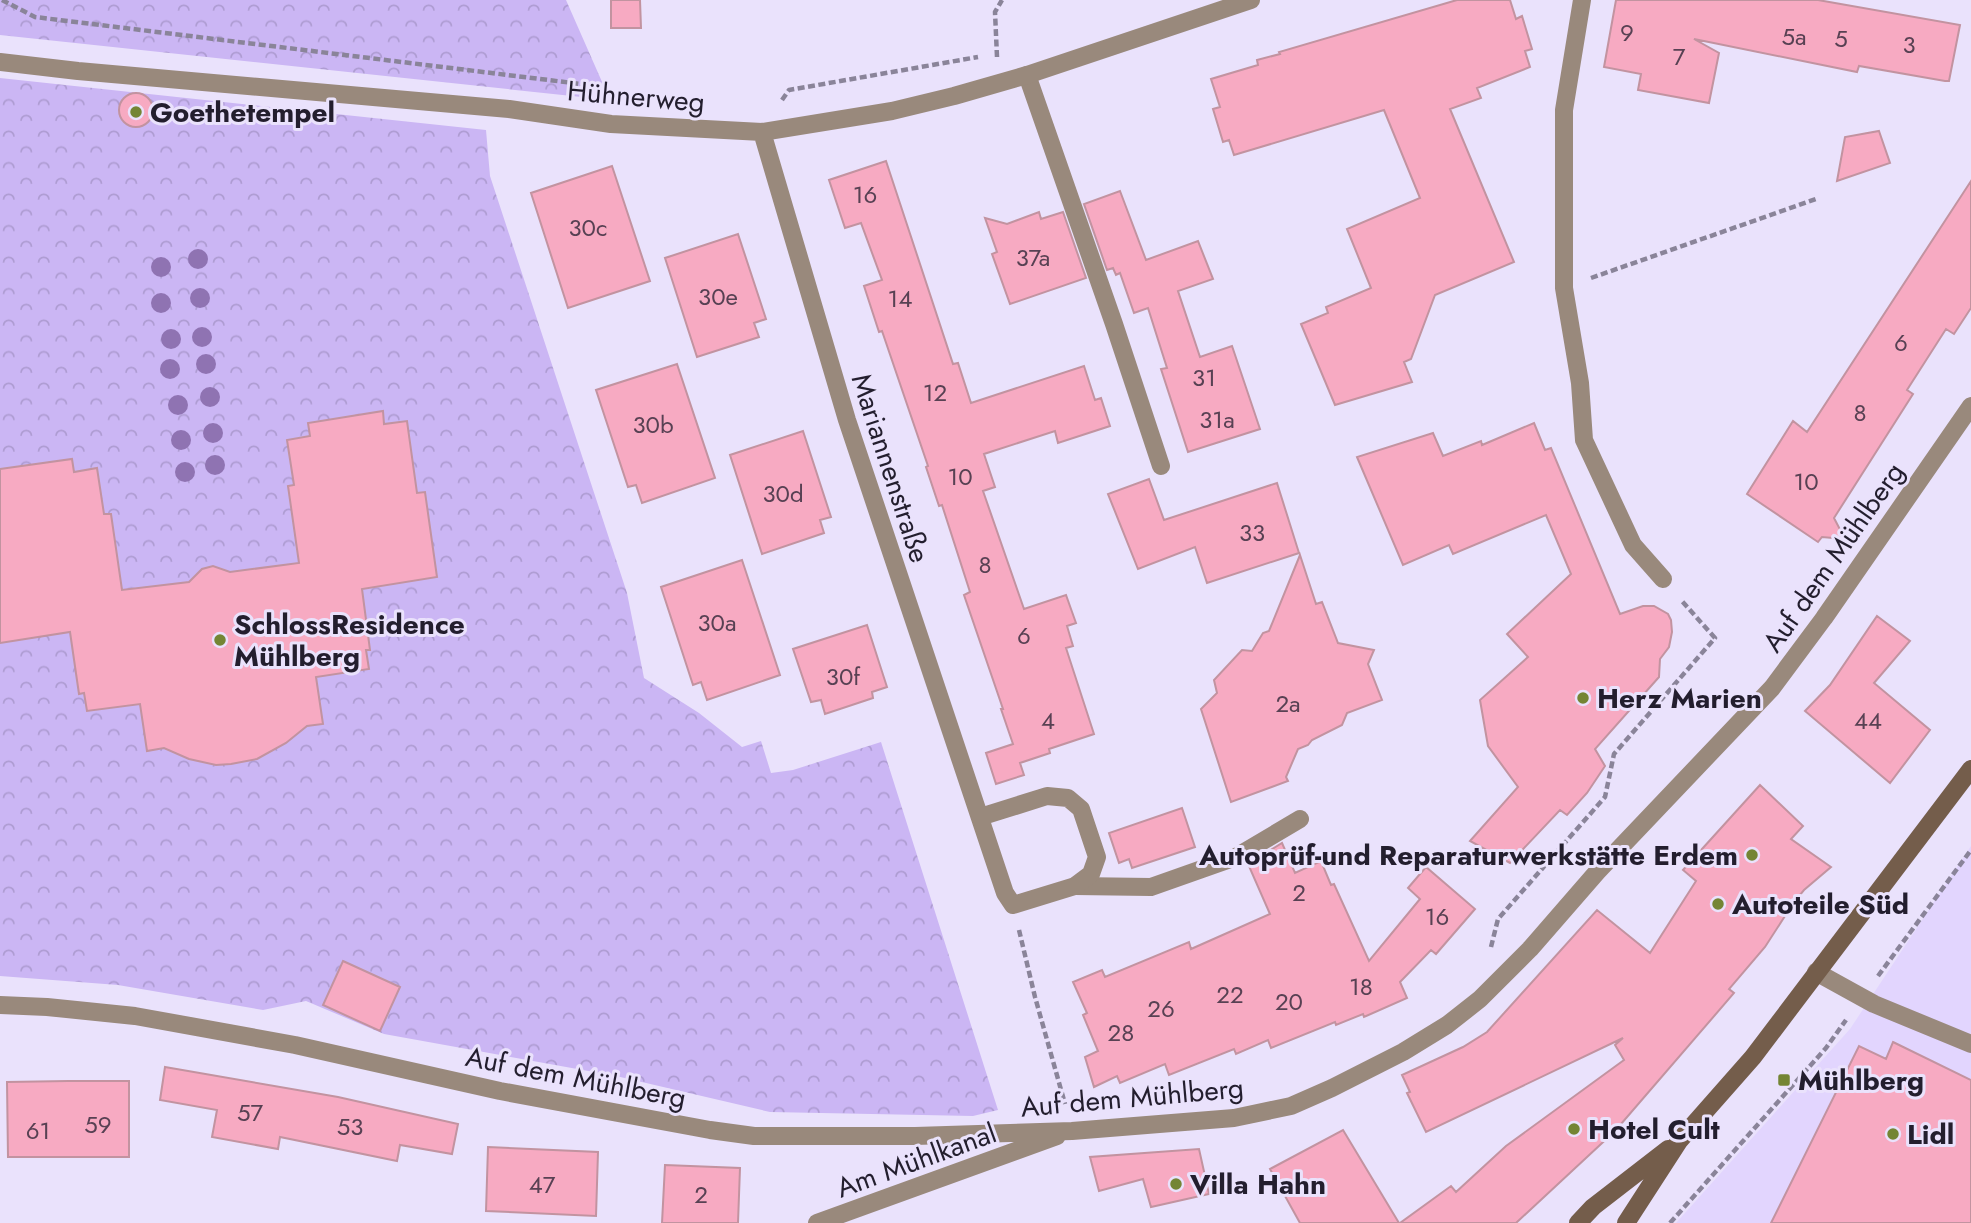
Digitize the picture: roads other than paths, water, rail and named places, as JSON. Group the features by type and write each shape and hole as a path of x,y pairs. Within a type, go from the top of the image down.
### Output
{"main road":[{"path":"1626,1223 1679,1141 1753,1057 1971,769"},
{"path":"1578,1223 1593,1207 1679,1141"}],"street":[{"name":"Hühnerweg","path":"0,62 509,109 611,124 762,132 892,111 1027,75 1251,0"},
{"path":"1582,0 1564,110 1564,288 1580,383 1584,440 1633,545 1664,579"},
{"path":"1027,75 1161,466"},
{"name":"Mariannenstraße","path":"762,132 847,420 1005,893 1013,905 1075,886"},
{"name":"Auf dem Mühlberg","path":"0,1005 47,1007 148,1019 295,1045 500,1091 754,1136 915,1136 1072,1131 1234,1118 1291,1106 1403,1052 1447,1025 1480,999 1530,949 1597,872 1772,688 1971,407"},
{"path":"980,817 1047,796 1068,798 1081,809 1097,857 1091,874 1075,886"},
{"path":"1075,886 1151,887 1236,857 1300,819"},
{"path":"1816,972 1874,1004 1971,1044"},
{"name":"Am Mühlkanal","path":"817,1223 1072,1131"}],"place":[{"name":"Goethetempel","path":"136,112"},
{"name":"SchlossResidence Mühlberg","path":"220,640"},
{"name":"Herz Marien","path":"1583,698"},
{"name":"Autoprüf-und Reparaturwerkstätte Erdem","path":"1752,855"},
{"name":"Autoteile Süd","path":"1718,904"},
{"name":"Mühlberg","path":"1784,1080"},
{"name":"Hotel Cult","path":"1574,1129"},
{"name":"Lidl","path":"1893,1134"},
{"name":"Villa Hahn","path":"1176,1184"}]}
